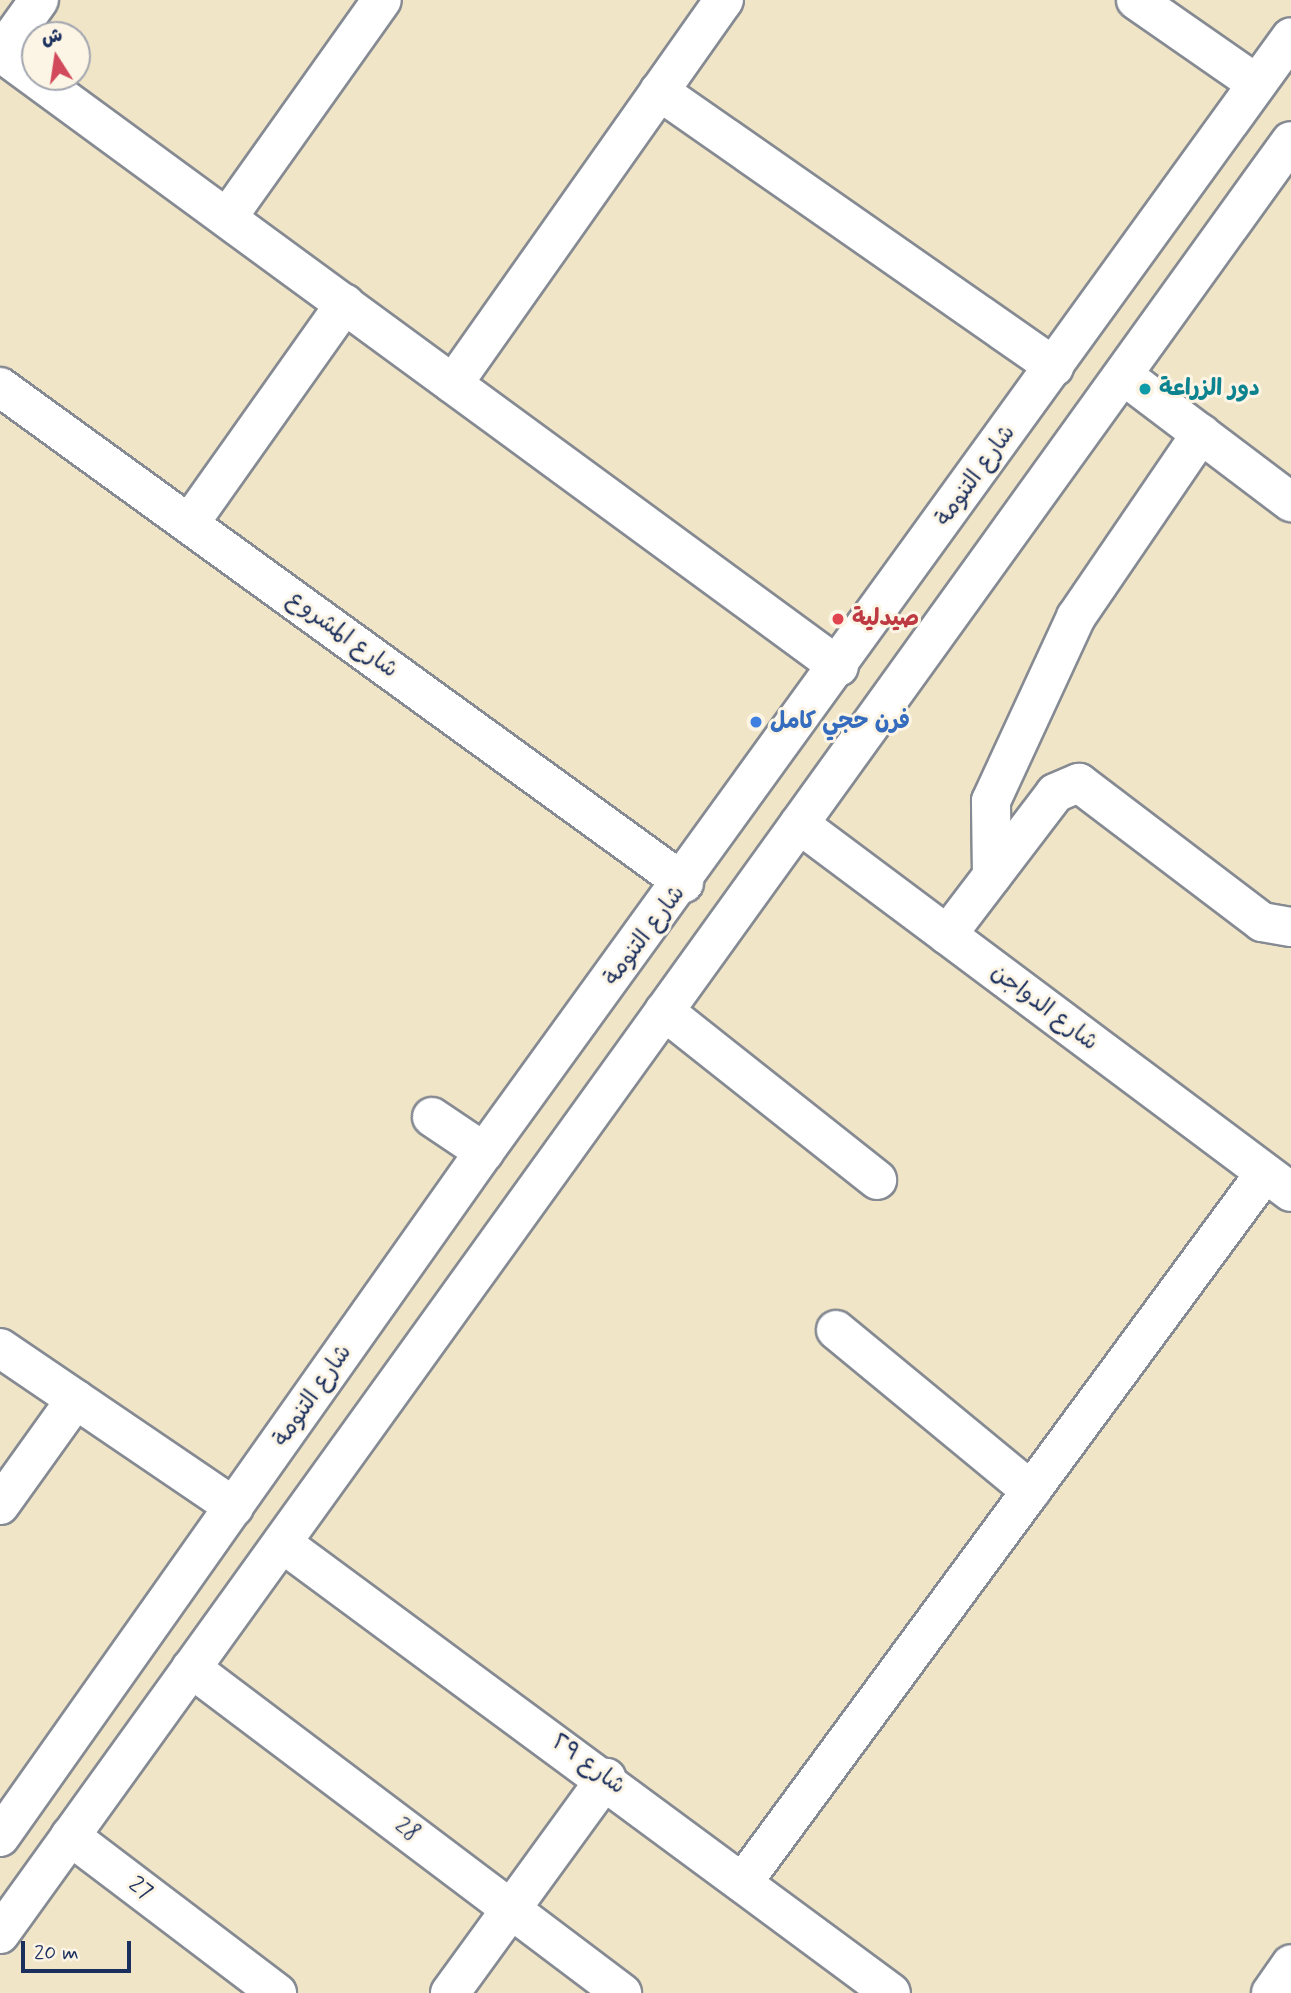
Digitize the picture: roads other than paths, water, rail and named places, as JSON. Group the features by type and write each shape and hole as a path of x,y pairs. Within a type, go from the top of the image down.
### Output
{"street":[{"path":"39,0 1,52 887,702"},
{"path":"227,218 382,0"},
{"path":"453,383 724,0"},
{"path":"1136,0 1257,84"},
{"name":"شارع التنومة","path":"0,1837 484,1152 684,883 1291,37"},
{"path":"659,91 1054,367"},
{"path":"0,1934 1291,141"},
{"path":"189,524 345,304"},
{"path":"1123,375 1291,502"},
{"name":"شارع المشروع","path":"0,387 684,883"},
{"path":"992,876 992,801 1076,617 1201,434"},
{"path":"947,936 1055,793 1079,783 1262,922 1291,927"},
{"name":"شارع الدواجن","path":"799,824 1278,1182"},
{"path":"664,1011 877,1180"},
{"path":"432,1117 484,1152"},
{"path":"743,1882 1031,1491 1278,1182"},
{"path":"836,1329 1031,1491"},
{"name":"شارع ٢٩","path":"0,1348 234,1507 606,1778 891,1993"},
{"path":"0,1505 76,1399"},
{"name":"28","path":"191,1668 622,1993"},
{"path":"450,1993 606,1778"},
{"name":"27","path":"70,1836 276,1993"},
{"path":"1271,1993 1291,1964"}],"place":[{"name":"دور الزراعة","path":"1145,389"},
{"name":"صيدلية","path":"838,619"},
{"name":"فرن حجي كامل","path":"756,722"}]}
